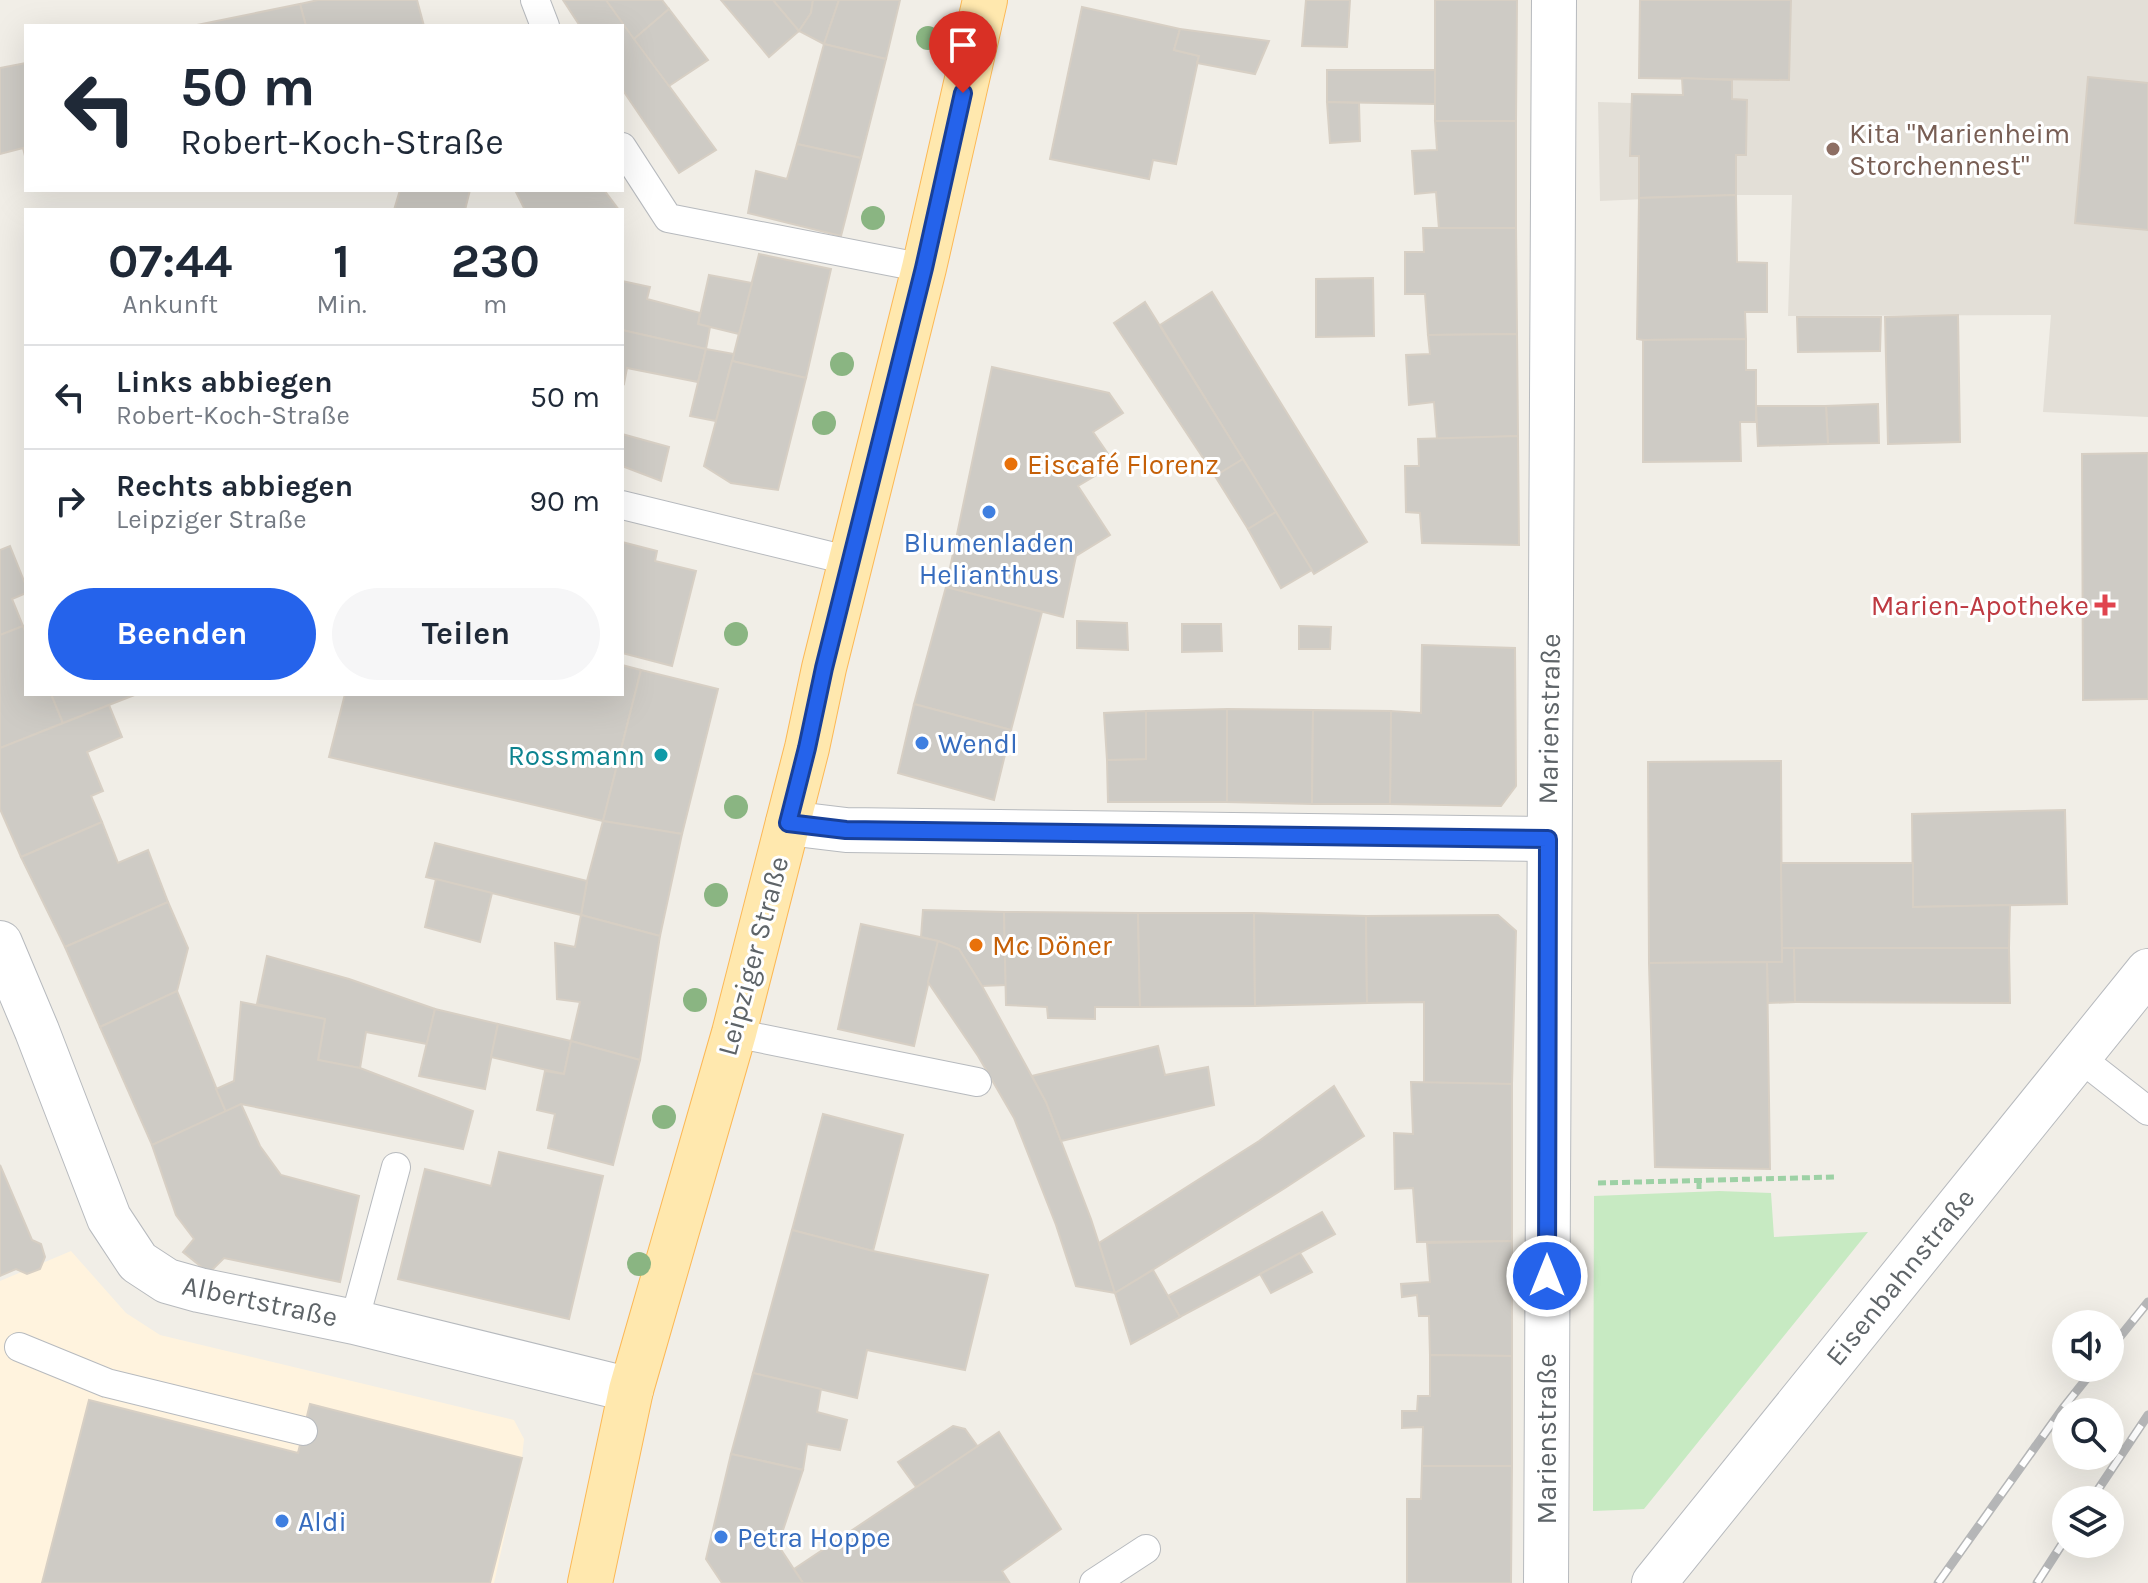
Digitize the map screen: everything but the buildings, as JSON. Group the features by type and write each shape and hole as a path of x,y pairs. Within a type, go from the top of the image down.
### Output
{"main road":[{"name":"Leipziger Straße","path":"590,1583 631,1390 734,1033 788,823 924,268 985,0"}],"street":[{"name":"Marienstraße","path":"1546,1583 1554,0"},
{"path":"788,823 846,830 1548,839"},
{"name":"Albertstraße","path":"0,943 109,1218 138,1262 167,1281 178,1284 354,1322 631,1390"},
{"name":"Eisenbahnstraße","path":"1658,1581 2148,971"}],"lane":[{"path":"535,0 544,24"},
{"path":"624,150 668,218 924,268"},
{"path":"624,505 851,561"},
{"path":"734,1033 977,1082"},
{"path":"2079,1057 2148,1111"},
{"path":"354,1322 396,1167"},
{"path":"19,1347 107,1383 303,1431"},
{"path":"1094,1583 1146,1549"}],"path":[{"path":"1547,1183 1836,1177"},
{"path":"1699,1181 1699,1192"}],"shaded area":[{"name":"Kita \"Marienheim Storchennest\"","path":"1791,0 2148,0 2148,417 2043,412 2051,315 1788,316 1792,195 1600,201 1598,102 1631,103 1632,94 1682,95 1682,78 1789,80"},
{"path":"71,1251 126,1313 160,1335 514,1420 524,1439 522,1458 494,1583 0,1583 0,1281"}],"green space":[{"path":"1719,1191 1771,1193 1774,1237 1868,1232 1644,1509 1593,1511 1594,1196"}],"railway":[{"path":"2124,1332 2148,1302"},
{"path":"1938,1583 2084,1382"},
{"path":"2100,1486 2148,1415"},
{"path":"2037,1583 2053,1558"}],"place":[{"name":"Kita \"Marienheim Storchennest\"","path":"1833,149"},
{"name":"Eiscafé Florenz","path":"1011,464"},
{"name":"Blumenladen Helianthus","path":"989,512"},
{"name":"Marien-Apotheke","path":"2105,605"},
{"name":"Wendl","path":"922,743"},
{"name":"Rossmann","path":"661,755"},
{"name":"Mc Döner","path":"976,945"},
{"name":"Aldi","path":"282,1521"},
{"name":"Petra Hoppe","path":"721,1537"}],"route":[{"path":"963,93 924,268 788,823 846,830 1548,839 1547,1276"}]}
